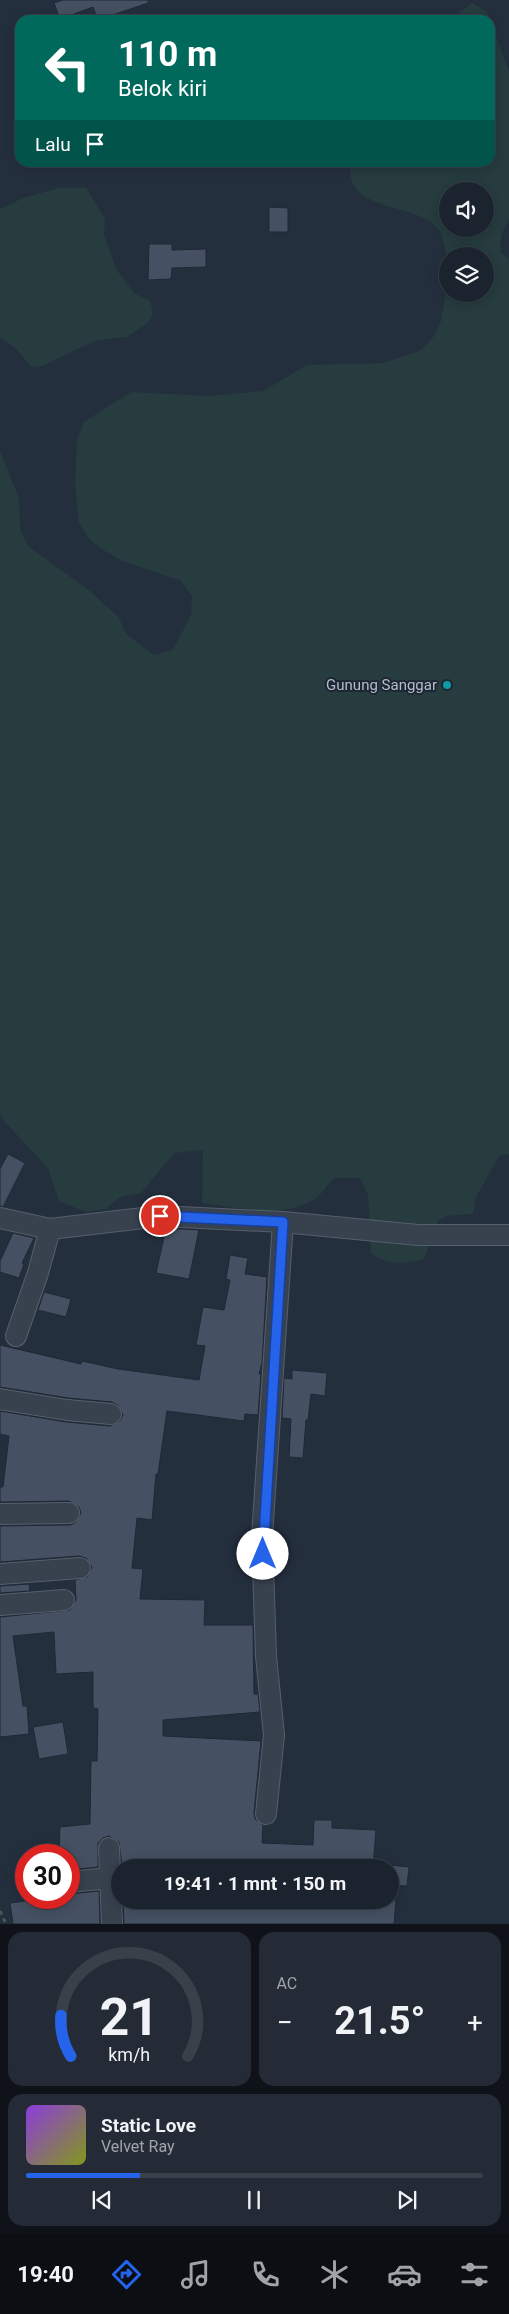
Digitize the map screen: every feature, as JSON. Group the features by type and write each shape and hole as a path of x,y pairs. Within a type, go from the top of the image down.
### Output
{"street":[{"path":"0,1218 50,1229 160,1216 283,1222 418,1235 509,1235"},
{"path":"266,1814 274,1735 266,1656 262,1536 283,1222"},
{"path":"16,1336 38,1274 50,1229"},
{"path":"0,1399 67,1410 110,1414"},
{"path":"0,1514 69,1513"},
{"path":"0,1574 80,1568"},
{"path":"0,1605 64,1600"},
{"path":"109,1848 111,1859"},
{"path":"80,1881 111,1878"},
{"path":"112,1924 113,1909"}],"path":[{"path":"0,1911 6,1924"}],"green space":[{"path":"472,3 487,12 488,15 456,15"},
{"path":"495,33 509,71 509,219 501,235 500,252 509,259 509,1154 499,1156 476,1197 473,1214 446,1216 438,1221 424,1259 396,1263 383,1260 371,1253 368,1195 360,1178 334,1178 316,1198 301,1206 273,1210 244,1209 202,1203 203,1150 174,1153 141,1193 120,1197 106,1209 86,1212 59,1201 48,1168 4,1121 0,1113 0,451 19,498 20,529 28,546 90,591 119,618 126,634 154,655 173,650 191,615 192,596 181,581 122,561 90,540 79,523 75,486 77,440 84,422 131,392 209,396 263,391 307,365 383,363 419,351 432,339 441,321 444,302 494,302 494,247 444,247 442,237 494,237 494,182 439,182 439,231 427,219 377,203 366,197 358,191 352,182 350,167 495,167"},
{"path":"59,188 86,188 105,219 104,234 116,269 134,293 150,301 153,312 149,322 127,337 97,340 42,366 32,367 14,347 0,338 0,209 23,198"}],"building":[{"path":"63,0 148,0 148,3 113,15 96,15 93,7 71,15 58,15 54,3"},
{"path":"269,207 288,208 288,232 269,232"},
{"path":"149,244 172,244 172,250 206,249 206,267 172,268 171,279 148,280"},
{"path":"8,1154 25,1163 3,1207 0,1206 0,1169"},
{"path":"166,1228 199,1230 189,1279 156,1273"},
{"path":"13,1233 34,1238 22,1263 24,1264 19,1278 0,1272 0,1261"},
{"path":"230,1255 248,1258 245,1274 267,1277 262,1363 259,1374 261,1374 258,1415 245,1414 244,1421 167,1411 158,1474 156,1474 152,1520 137,1518 132,1568 143,1569 140,1599 205,1600 204,1625 253,1625 254,1694 258,1694 260,1712 163,1720 163,1736 261,1741 254,1813 255,1819 263,1825 262,1843 313,1845 314,1820 332,1820 332,1828 376,1830 374,1859 121,1859 119,1842 109,1836 103,1838 98,1843 98,1867 80,1869 80,1844 59,1844 60,1827 90,1824 91,1761 97,1761 98,1709 93,1708 93,1672 56,1674 54,1632 13,1636 23,1706 27,1706 29,1734 0,1737 0,1617 70,1610 76,1600 75,1580 87,1577 92,1567 86,1558 79,1556 0,1562 0,1526 70,1525 75,1523 81,1513 79,1507 69,1501 0,1502 0,1487 3,1487 9,1436 0,1434 0,1411 66,1422 110,1426 120,1421 123,1415 118,1405 112,1402 68,1398 0,1387 0,1345 81,1364 82,1361 118,1369 199,1380 205,1346 196,1345 203,1307 224,1310 230,1280 226,1279"},
{"path":"44,1292 71,1299 66,1317 38,1310"},
{"path":"292,1370 327,1373 325,1396 311,1394 308,1420 306,1420 303,1458 289,1457 291,1419 282,1418 284,1378 292,1379"},
{"path":"29,1584 30,1591 0,1593 0,1586"},
{"path":"63,1722 68,1754 39,1759 33,1727"},
{"path":"399,1866 409,1867 407,1886 399,1886"},
{"path":"99,1891 100,1924 13,1924 10,1903 15,1902 15,1909 80,1909 80,1893"},
{"path":"123,1909 395,1909 394,1924 124,1924"}],"place":[{"name":"Gunung Sanggar","path":"447,685"}],"route":[{"path":"160,1216 283,1222 262,1536 263,1554"}]}
